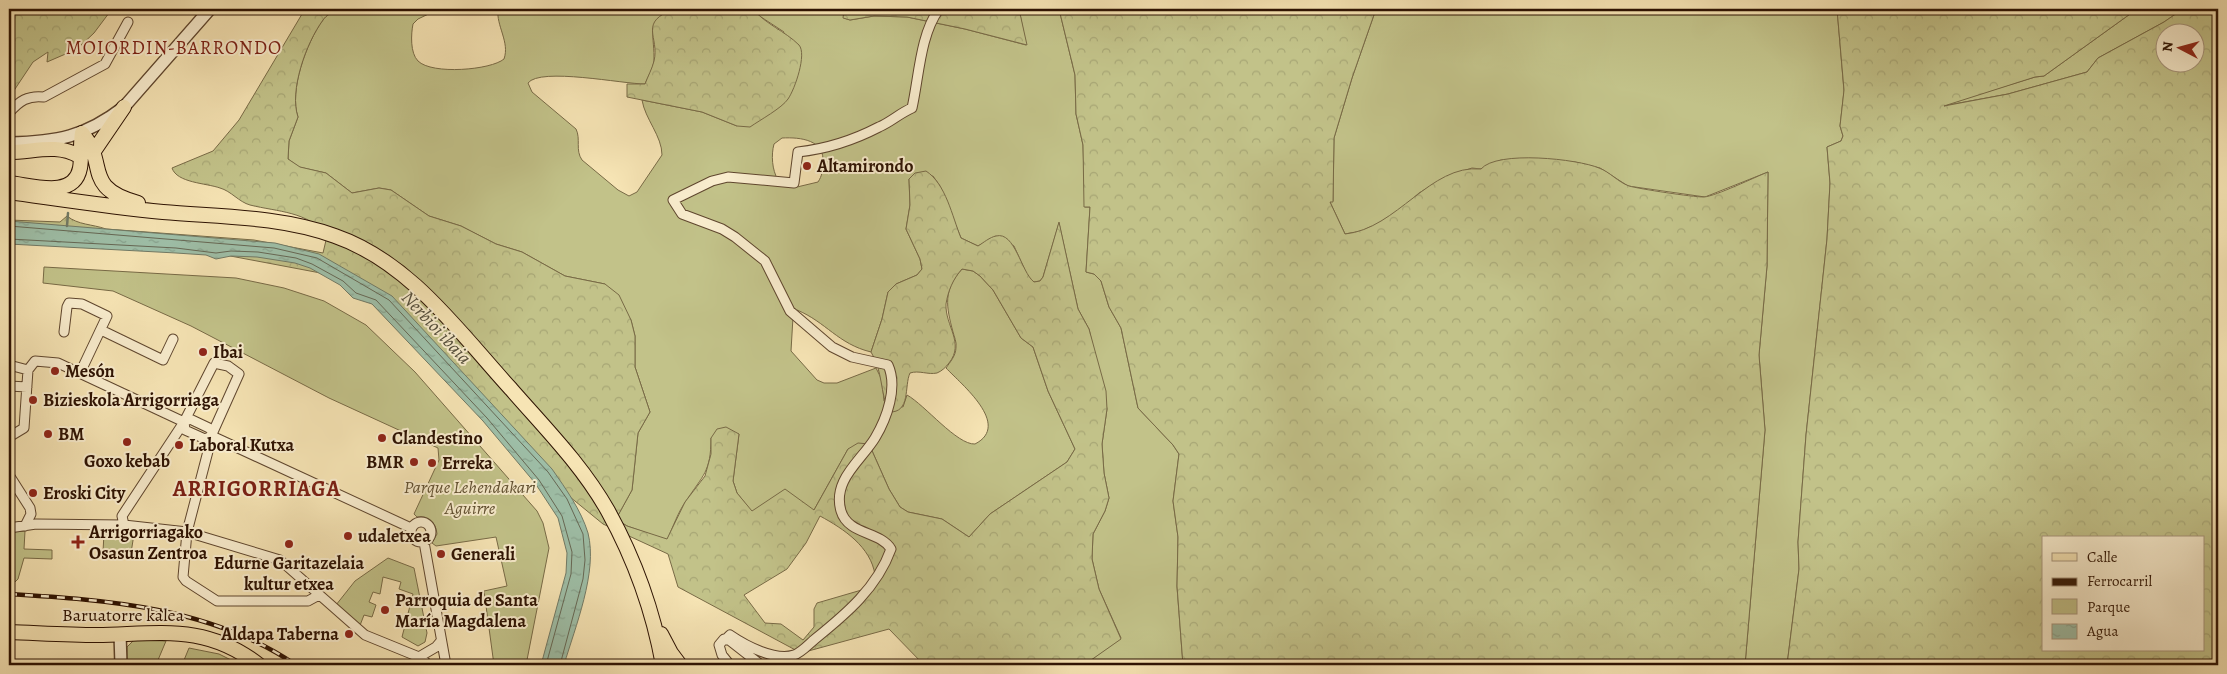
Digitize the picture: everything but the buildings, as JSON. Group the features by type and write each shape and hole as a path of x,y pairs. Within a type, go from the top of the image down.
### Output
{"main road":[{"path":"94,151 124,107"},
{"path":"82,133 94,151 98,176 109,191 116,196 141,204 210,215"},
{"path":"9,182 58,188 68,186 76,180 80,167 79,156 82,133"},
{"path":"9,152 55,147 67,149 79,156"},
{"path":"9,192 125,208 288,223 315,230 360,246 386,261 430,299 575,462 602,501 621,536 641,583 651,613 662,665"},
{"path":"651,613 671,653 680,665"},
{"name":"Baruatorre kalea","path":"9,632 187,633 225,645 259,665"}],"street":[{"path":"9,143 29,143 82,133 107,120 124,107 210,9"},
{"path":"730,665 722,655 719,647 720,642 730,635 742,643 781,657 796,655 852,608 884,567 891,549 887,542 851,526 841,512 840,498 843,483 850,469 875,438 888,408 892,375 888,365 852,357 832,347 790,311 766,261 722,229 682,214 673,200 712,181 728,177 794,183 798,152 816,150 844,142 879,127 912,108 926,38 934,16 939,9"},
{"path":"9,112 25,98 32,95 44,97 105,64 128,22"},
{"path":"64,332 69,303 82,304 108,316 80,373"},
{"path":"101,330 163,360 173,339"},
{"path":"9,437 24,428 28,370 35,362 58,362 184,422"},
{"path":"124,526 122,516 184,422 214,363 228,366 239,374 212,434 187,532 182,572 186,581 217,601 308,601 319,595"},
{"path":"9,365 28,370"},
{"path":"9,386 26,387"},
{"path":"184,422 190,419 210,428 212,434 411,528"},
{"path":"9,475 30,508 31,514 25,526"},
{"path":"420,522 428,525 431,536 424,542 418,542 413,538 411,528 420,522"},
{"path":"9,528 36,524 124,526 187,532 280,560 365,635 419,657 429,665"},
{"path":"424,542 444,663"},
{"path":"120,634 121,665"},
{"path":"726,639 761,665"},
{"path":"419,657 436,648 441,640"}],"green space":[{"path":"9,9 112,9 94,33 77,49 47,62 48,52 33,62 9,98"},
{"path":"305,9 338,9 323,20 305,54 297,81 296,106 298,117 289,141 288,159 300,167 326,173 352,193 379,188 391,190 429,216 461,226 496,244 522,252 565,276 605,284 619,295 631,320 635,336 635,367 650,412 638,433 632,490 616,519 627,526 667,539 685,502 705,476 711,454 711,438 717,429 726,427 739,434 733,481 737,493 752,511 785,489 814,510 848,449 858,443 869,444 889,489 900,507 908,512 942,519 969,537 990,514 1067,462 1075,449 1048,391 1033,347 1021,338 993,290 973,271 962,269 954,281 947,299 946,312 955,341 953,356 947,366 937,373 910,373 904,404 896,411 889,412 886,405 878,367 871,352 882,319 888,292 896,284 917,275 922,269 920,259 906,229 910,205 909,179 915,173 926,171 939,184 948,201 961,238 978,246 996,236 1003,236 1013,246 1029,277 1034,282 1040,281 1043,277 1059,222 1078,309 1089,329 1106,391 1107,409 1102,444 1104,473 1109,498 1105,511 1093,534 1092,559 1099,589 1121,639 1084,665 924,665 889,629 801,653 678,587 668,554 603,524 520,456 347,278 188,248 9,234 9,220 60,222 67,216 80,223 106,229 254,240 323,253 327,236 319,228 302,217 250,205 242,202 224,189 186,180 175,173 172,168 213,151 239,120","holes":["820,516 847,533 862,547 868,556 875,575 865,589 817,603 814,609 814,627 803,640 781,624 765,623 744,595 787,569 806,543"]},
{"path":"338,9 439,9 418,19 413,24 412,48 415,58 425,65 436,68 461,69 487,66 504,59 505,46 498,9 675,9 659,17 653,27 654,60 645,84 564,76 536,78 528,83 532,92 576,129 582,160 618,190 629,196 637,192 662,155 659,141 646,114 642,100 702,112 737,126 784,32 758,15 753,9 844,9 844,18 850,20 874,16 907,17 965,29 1026,45 1019,9 1059,9 1075,75 1076,114 1083,145 1085,207 1090,207 1086,272 1094,274 1101,281 1109,307 1121,328 1138,408 1173,445 1179,454 1173,501 1178,537 1177,587 1183,665 1084,665 1121,638 1099,589 1092,559 1093,534 1105,511 1109,498 1104,473 1102,444 1107,409 1089,329 1078,309 1059,223 1043,277 1040,281 1034,282 1028,277 1014,246 996,236 978,246 961,238 940,186 933,176 909,179 910,205 906,229 920,259 922,269 917,275 896,284 888,292 882,319 871,352 850,344 816,320 797,310 793,317 791,351 817,380 824,383 837,383 876,368 882,380 884,401 903,407 907,395 950,432 968,443 975,444 985,436 988,426 986,416 972,394 946,368 956,350 948,306 949,291 962,269 973,271 993,290 1021,338 1033,347 1048,391 1075,449 1067,462 990,514 969,537 942,519 908,512 900,507 889,489 869,444 848,449 814,510 752,512 737,493 733,481 739,434 711,438 711,449 705,473 680,510 667,540 627,526 616,519 632,490 638,433 650,412 635,367 635,336 631,320 605,284 565,276 522,252 496,244 461,226 429,216 391,190 379,188 352,193 326,173 299,167 288,159 289,141 298,117 296,106 297,81 305,54 324,18","holes":["782,138 804,139 820,149 823,155 823,166 818,182 797,187 778,180 774,172 773,153 774,144"]},
{"path":"675,9 753,9 763,19 793,40 799,45 802,56 797,80 788,99 776,110 750,127 737,126 702,112 627,97 627,84 645,84 652,67 655,52 653,25 663,14"},
{"path":"844,9 1019,9 1027,45 907,17 874,16 850,20 843,18"},
{"path":"1059,9 1376,9 1334,138 1333,202 1330,202 1345,234 1364,230 1381,221 1446,176 1463,170 1481,169 1490,163 1503,160 1538,158 1574,162 1603,170 1629,186 1666,193 1704,197 1768,172 1767,266 1759,355 1765,430 1745,665 1183,665 1177,586 1178,537 1173,501 1179,454 1173,445 1138,408 1121,328 1109,307 1101,281 1094,274 1086,272 1090,207 1084,207 1083,145 1076,114 1075,75"},
{"path":"1376,9 1837,9 1844,91 1840,126 1843,136 1841,141 1827,147 1830,183 1827,239 1806,435 1798,542 1799,569 1787,665 1745,665 1765,430 1759,355 1767,266 1768,172 1705,197 1628,186 1600,168 1575,162 1530,159 1501,160 1481,169 1472,168 1448,176 1419,193 1401,209 1377,224 1361,231 1345,234 1330,202 1333,201 1334,138"},
{"path":"1837,9 2137,9 2044,76 2035,77 1944,106 2008,94 2087,72 2098,58 2154,27 2154,72 2204,72 2204,22 2164,22 2183,9 2218,9 2218,665 1787,665 1799,569 1798,542 1806,435 1827,239 1830,183 1827,147 1841,141 1843,136 1840,126 1844,90"},
{"path":"2137,9 2183,9 2164,22 2154,22 2154,27 2098,58 2087,72 2008,94 1937,107 2035,77 2044,76"},
{"name":"Parque Lehendakari Aguirre","path":"44,267 236,278 284,288 324,301 366,325 415,372 537,511 543,523 549,548 526,665 494,665 484,591 507,586 496,537 436,546 432,543 437,534 431,520 425,517 417,517 414,514 439,460 438,448 329,398 191,326 113,291 43,283"},
{"path":"25,531 24,549 52,550 52,559 24,558 18,579 9,588 9,532"},
{"path":"104,533 134,534 131,553 103,552"},
{"path":"388,558 414,568 427,633 425,642 418,646 402,637 413,594 399,589 401,582 383,577 380,594 373,592 369,602 376,605 372,617 364,615 359,628 336,605 355,581"},
{"path":"134,640 166,641 158,660 169,665 127,665 127,647"},
{"path":"189,648 219,654 241,665 182,665"}],"water":[{"path":"9,221 275,243 319,254 392,296 552,469 568,492 581,516 588,533 590,565 584,599 564,665 541,665 566,573 567,553 558,518 535,483 483,421 372,304 353,298 340,285 310,268 295,263 257,257 231,256 216,259 206,255 9,244"}],"waterway":[{"path":"67,226 68,213"}],"railway":[{"path":"9,594 84,599 158,610 229,630 263,646 296,665"}],"place":[{"name":"Altamirondo","path":"807,166"},
{"name":"Ibai","path":"203,352"},
{"name":"Mesón","path":"55,371"},
{"name":"Bizieskola Arrigorriaga","path":"33,400"},
{"name":"BM","path":"48,434"},
{"name":"Clandestino","path":"382,438"},
{"name":"Goxo kebab","path":"127,442"},
{"name":"Laboral Kutxa","path":"179,445"},
{"name":"BMR","path":"414,462"},
{"name":"Erreka","path":"432,463"},
{"name":"Eroski City","path":"33,493"},
{"name":"udaletxea","path":"348,536"},
{"name":"Arrigorriagako Osasun Zentroa","path":"78,542"},
{"name":"Edurne Garitazelaia kultur etxea","path":"289,544"},
{"name":"Generali","path":"441,554"},
{"name":"Parroquia de Santa María Magdalena","path":"385,610"},
{"name":"Aldapa Taberna","path":"349,634"}],"district":[{"name":"MOIORDIN-BARRONDO","path":"174,47"},
{"name":"ARRIGORRIAGA","path":"257,488"}],"water label":[{"name":"Nerbioi ibaia","path":"437,327"}]}
